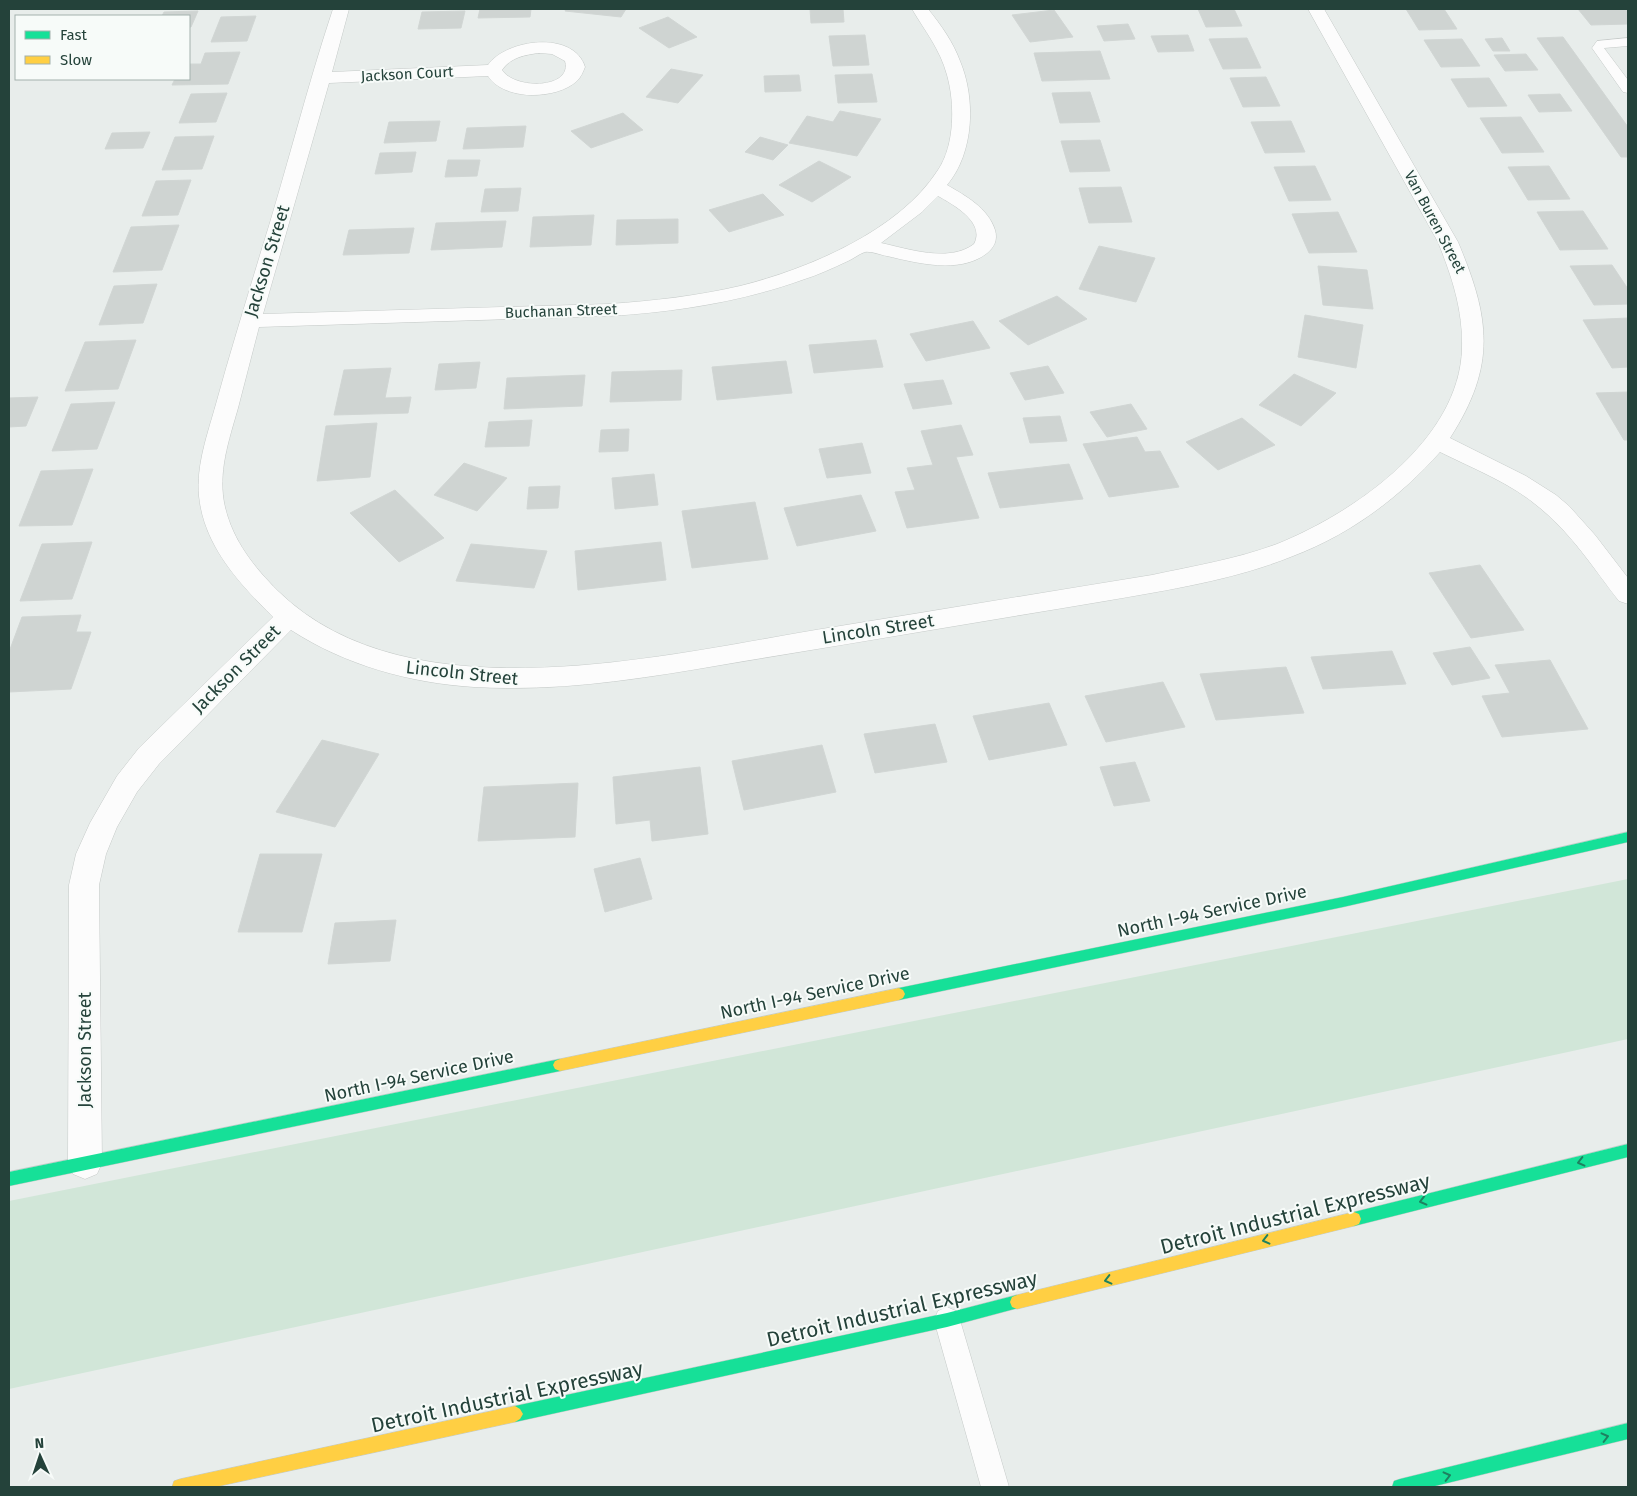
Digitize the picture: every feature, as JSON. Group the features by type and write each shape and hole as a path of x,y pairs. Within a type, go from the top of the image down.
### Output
{"main road":[{"name":"North I-94 Service Drive","path":"9,1179 1343,902 1628,837"},
{"name":"Detroit Industrial Expressway","path":"180,1487 947,1320 1628,1150"},
{"path":"1400,1487 1628,1431"}],"street":[{"name":"Jackson Street","path":"85,1163 84,885 91,854 113,807 127,784 149,756 289,616 260,591 234,559 218,526 211,496 211,469 249,321 259,293 341,9"},
{"name":"Buchanan Street","path":"249,321 654,307 693,302 744,291 818,267 862,245 895,224 922,201 948,170 959,139 962,104 958,77 945,45 920,9"},
{"name":"Van Buren Street","path":"1316,9 1448,242 1460,266 1468,291 1473,316 1473,360 1467,386 1460,404 1438,441"},
{"name":"Jackson Court","path":"320,78 494,70"},
{"path":"862,245 934,258 950,259 971,254 978,250 984,245 986,240 983,222 964,203 935,186"},
{"path":"1438,441 1543,498 1560,512 1628,595"},
{"name":"Lincoln Street","path":"289,616 323,638 358,654 388,664 432,672 477,678 524,680 572,678 619,672 1152,584 1237,565 1284,550 1356,514 1404,478 1438,441"}],"lane":[{"path":"1628,42 1607,42 1600,44 1598,48 1628,89"},
{"path":"947,1320 995,1487"}],"green space":[{"path":"1628,879 1628,1039 9,1389 9,1201"}],"building":[{"path":"480,9 531,9 530,17 478,18"},
{"path":"566,9 626,9 621,17 565,11"},
{"path":"810,9 843,9 844,22 811,23"},
{"path":"1198,9 1234,9 1242,26 1206,27"},
{"path":"1406,9 1444,9 1457,29 1419,30"},
{"path":"1578,9 1628,9 1628,24 1591,25"},
{"path":"1054,10 1073,37 1030,42 1012,15"},
{"path":"198,11 191,27 190,15 162,15 164,12"},
{"path":"465,11 461,28 418,29 422,12"},
{"path":"256,16 247,41 211,42 221,17"},
{"path":"668,17 697,37 669,48 639,28"},
{"path":"1128,24 1135,39 1104,41 1097,26"},
{"path":"865,35 869,65 833,66 829,36"},
{"path":"1188,35 1194,51 1158,52 1151,36"},
{"path":"1563,37 1628,127 1628,157 1621,157 1537,38"},
{"path":"1247,38 1261,68 1223,69 1209,39"},
{"path":"1502,38 1510,51 1493,51 1485,39"},
{"path":"1462,39 1480,66 1441,67 1424,40"},
{"path":"1100,51 1110,79 1042,81 1034,53"},
{"path":"240,52 228,84 172,85 174,80 190,80 190,64 201,64 205,53"},
{"path":"1526,54 1538,70 1505,71 1494,55"},
{"path":"671,69 703,75 678,103 646,97"},
{"path":"872,74 877,102 838,103 835,75"},
{"path":"799,75 801,91 765,92 764,76"},
{"path":"1266,77 1280,106 1243,107 1230,78"},
{"path":"1489,78 1507,106 1468,107 1451,79"},
{"path":"1090,92 1100,122 1060,123 1052,93"},
{"path":"227,93 216,122 179,123 191,94"},
{"path":"1560,94 1572,111 1539,112 1528,95"},
{"path":"840,111 881,119 857,156 789,143 807,116 833,122"},
{"path":"623,113 643,130 591,148 571,131"},
{"path":"1521,117 1544,152 1502,153 1480,118"},
{"path":"440,121 436,141 384,143 389,122"},
{"path":"1291,121 1305,152 1265,153 1251,122"},
{"path":"526,126 523,147 463,149 467,128"},
{"path":"150,132 143,148 105,149 112,133"},
{"path":"214,136 202,169 162,170 175,137"},
{"path":"760,137 788,145 773,160 745,152"},
{"path":"1100,140 1110,171 1070,172 1061,141"},
{"path":"416,152 412,172 375,174 380,153"},
{"path":"448,160 480,160 477,176 445,177"},
{"path":"819,161 851,177 812,202 779,185"},
{"path":"1315,166 1331,200 1289,201 1274,167"},
{"path":"1549,166 1570,199 1528,200 1508,167"},
{"path":"191,180 178,215 142,216 156,181"},
{"path":"1121,187 1132,222 1089,223 1079,188"},
{"path":"521,188 518,211 481,212 485,189"},
{"path":"763,194 784,215 729,232 709,210"},
{"path":"1583,211 1608,249 1560,250 1537,212"},
{"path":"1338,212 1357,252 1309,253 1292,214"},
{"path":"594,215 591,245 530,247 533,217"},
{"path":"678,219 678,243 616,245 617,220"},
{"path":"506,221 502,247 431,250 436,223"},
{"path":"179,225 162,270 113,272 131,227"},
{"path":"414,228 409,253 343,255 349,230"},
{"path":"1099,246 1155,258 1136,302 1079,289"},
{"path":"1612,265 1628,289 1628,304 1594,305 1570,266"},
{"path":"1318,266 1367,270 1373,309 1323,305"},
{"path":"157,284 143,323 99,325 114,286"},
{"path":"1057,296 1087,319 1028,345 999,321"},
{"path":"1305,315 1363,325 1356,368 1298,357"},
{"path":"1628,318 1628,367 1612,368 1583,320"},
{"path":"973,321 990,348 926,361 910,334"},
{"path":"136,340 118,389 65,391 85,342"},
{"path":"876,340 883,367 814,373 809,345"},
{"path":"786,361 792,393 717,400 712,367"},
{"path":"480,362 476,388 435,390 439,364"},
{"path":"1048,366 1064,393 1025,400 1010,373"},
{"path":"391,368 385,398 411,397 408,413 334,415 344,370"},
{"path":"682,370 681,400 610,402 612,372"},
{"path":"1294,374 1336,393 1301,426 1259,405"},
{"path":"585,375 582,406 504,409 507,378"},
{"path":"943,380 952,404 913,409 904,384"},
{"path":"1628,392 1628,440 1624,440 1596,393"},
{"path":"38,397 26,426 9,427 9,398"},
{"path":"115,402 97,449 52,451 71,404"},
{"path":"1131,404 1147,429 1107,437 1090,412"},
{"path":"1060,416 1067,441 1030,443 1023,418"},
{"path":"1242,418 1275,445 1218,470 1186,442"},
{"path":"532,420 529,446 485,447 489,422"},
{"path":"377,423 370,477 317,481 326,426"},
{"path":"961,425 973,455 956,457 979,518 907,528 895,492 915,490 907,468 933,465 921,431"},
{"path":"629,429 628,451 599,452 601,430"},
{"path":"1137,437 1145,452 1160,451 1179,487 1109,497 1083,444"},
{"path":"862,443 871,473 827,478 819,449"},
{"path":"464,463 507,478 477,511 434,495"},
{"path":"1069,464 1083,499 1000,508 988,473"},
{"path":"93,469 72,525 19,526 41,471"},
{"path":"654,474 658,505 615,509 612,478"},
{"path":"560,486 558,508 527,509 529,487"},
{"path":"395,490 444,538 399,562 350,513"},
{"path":"861,495 876,531 797,546 784,508"},
{"path":"755,502 768,559 692,568 682,511"},
{"path":"92,542 72,599 20,601 42,544"},
{"path":"661,542 666,580 578,590 575,551"},
{"path":"471,544 547,551 534,588 456,581"},
{"path":"1480,565 1524,630 1471,638 1429,573"},
{"path":"81,615 76,632 91,632 71,689 9,692 9,652 22,617"},
{"path":"1470,647 1490,678 1452,685 1433,653"},
{"path":"1392,651 1406,684 1323,689 1311,657"},
{"path":"1550,660 1588,729 1502,737 1482,696 1510,693 1495,665"},
{"path":"1286,667 1304,713 1216,720 1200,674"},
{"path":"1163,682 1185,727 1106,742 1085,696"},
{"path":"1049,703 1067,745 989,760 973,716"},
{"path":"935,724 947,762 875,773 864,734"},
{"path":"322,740 379,754 335,827 276,812"},
{"path":"822,745 836,792 744,810 732,761"},
{"path":"1135,762 1150,801 1114,806 1100,767"},
{"path":"700,767 708,834 652,841 650,820 616,824 613,777"},
{"path":"578,783 575,837 478,841 484,787"},
{"path":"260,854 322,854 302,932 238,932"},
{"path":"640,858 652,899 605,912 594,869"},
{"path":"396,920 390,961 328,964 335,923"}],"traffic: fast":[{"path":"899,994 1343,902 1628,837"},
{"path":"9,1179 560,1065"},
{"path":"1354,1219 1628,1150"},
{"path":"515,1414 947,1320 1017,1302"},
{"path":"1400,1487 1628,1431"}],"traffic: slow":[{"path":"560,1065 899,994"},
{"path":"1017,1302 1354,1219"},
{"path":"180,1487 515,1414"}]}
